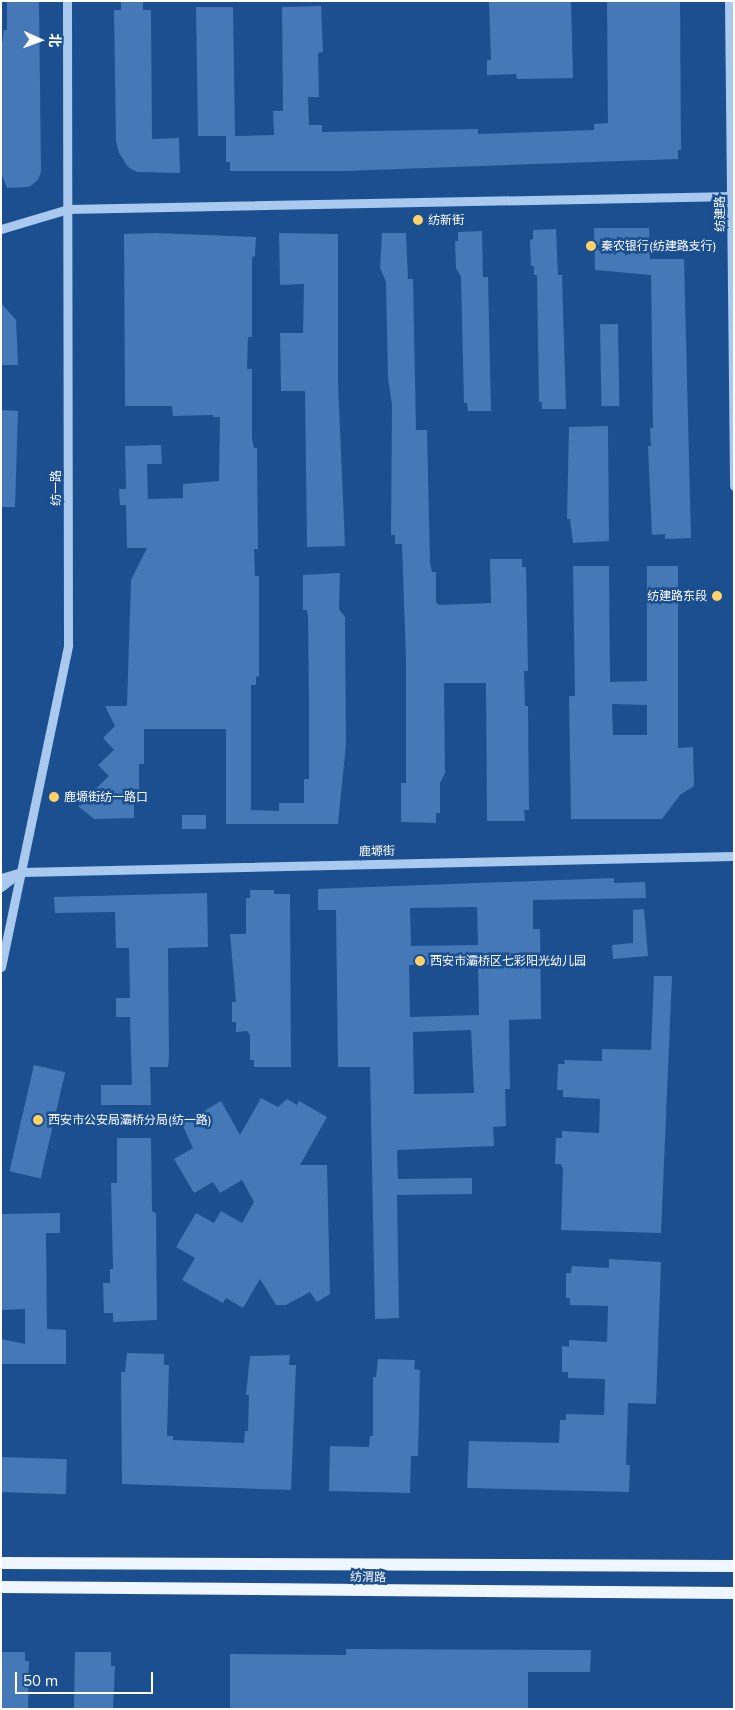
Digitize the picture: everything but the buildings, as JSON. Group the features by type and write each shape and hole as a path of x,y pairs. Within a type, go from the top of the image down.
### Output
{"main road":[{"name":"纺渭路","path":"1,1563 734,1566"},
{"name":"纺渭路","path":"1,1587 734,1593"}],"street":[{"name":"纺一路","path":"1,967 68,645 67,1"},
{"name":"纺建路","path":"729,1 733,196 734,486"},
{"path":"1,229 68,209 733,196"},
{"name":"鹿塬街","path":"1,878 22,872 734,856"},
{"path":"1,887 22,872"}],"place":[{"name":"纺新街","path":"418,220"},
{"name":"秦农银行(纺建路支行)","path":"591,246"},
{"name":"纺建路东段","path":"717,596"},
{"name":"鹿塬街纺一路口","path":"54,797"},
{"name":"西安市灞桥区七彩阳光幼儿园","path":"420,961"},
{"name":"西安市公安局灞桥分局(纺一路)","path":"38,1120"}]}
